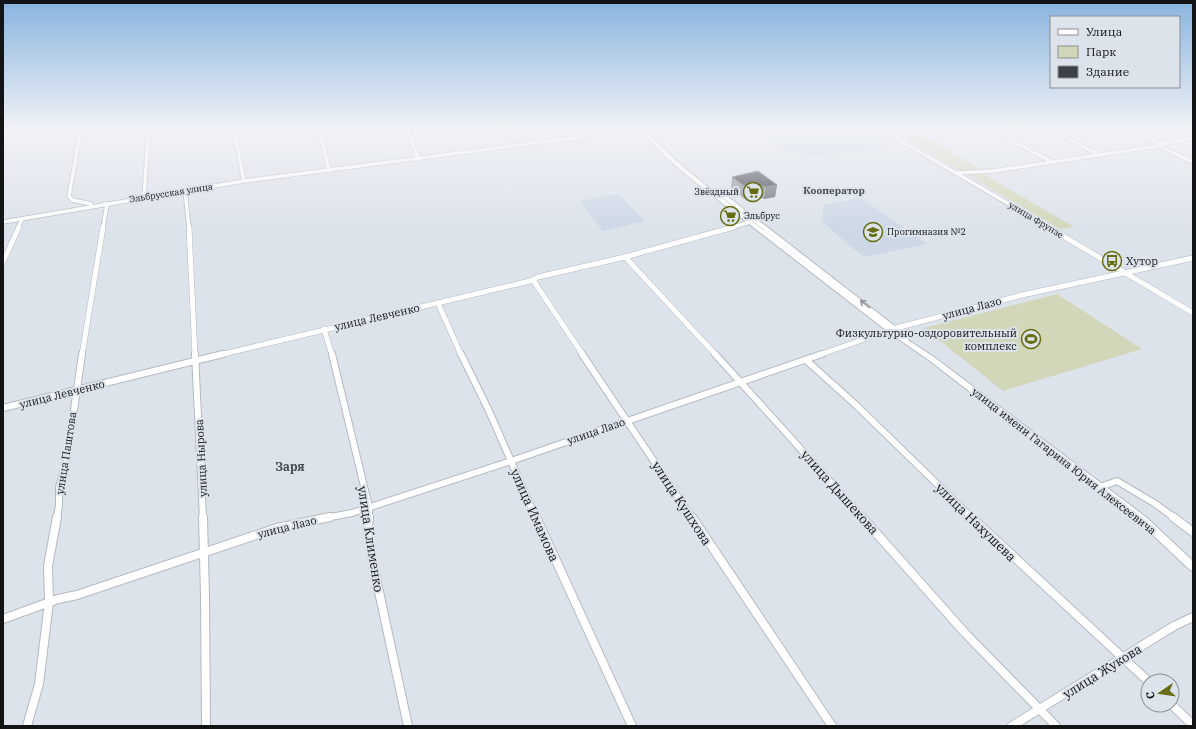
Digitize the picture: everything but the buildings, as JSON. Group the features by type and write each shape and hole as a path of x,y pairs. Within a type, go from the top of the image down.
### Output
{"street":[{"path":"75,162 69,196 72,200 82,203 107,204"},
{"path":"144,198 146,162"},
{"path":"240,162 244,181"},
{"path":"327,162 329,171"},
{"name":"Эльбрусская улица","path":"3,222 244,181 396,162"},
{"name":"улица имени Гагарина Юрия Алексеевича","path":"675,162 750,222 1143,520 1193,567"},
{"name":"улица имени Гагарина Юрия Алексеевича","path":"683,162 703,180 892,329"},
{"name":"улица Фрунзе","path":"939,162 1193,312"},
{"path":"958,173 986,172 1052,162"},
{"name":"улица Нырова","path":"185,191 188,209 205,552 207,678 206,726"},
{"path":"58,212 67,208 72,200"},
{"name":"улица Паштова","path":"27,726 39,684 49,602 48,566 59,505 59,487 67,459 76,391 107,204"},
{"path":"3,262 22,219"},
{"name":"улица Левченко","path":"3,408 324,329 533,280 625,257 750,222"},
{"name":"улица Дышекова","path":"625,257 741,381 911,574 1004,674 1040,708 1056,726"},
{"name":"улица Лазо","path":"3,619 49,602 277,528 352,513 511,461 892,329 1022,295 1193,258"},
{"name":"улица Кушхова","path":"533,280 832,726"},
{"name":"улица Имамова","path":"438,303 445,321 489,411 561,574 582,613 606,671 632,726"},
{"name":"улица Клименко","path":"324,329 327,334 369,507 368,530 374,564 408,726"},
{"name":"улица Нахушева","path":"806,360 857,406 992,538 1140,673"},
{"path":"1100,487 1117,481 1154,503 1193,532"},
{"name":"улица Жукова","path":"1012,726 1174,626 1193,617"},
{"path":"1180,713 1193,725"}],"shaded area":[{"path":"618,194 645,221 603,231 580,201"},
{"name":"Прогимназия №2","path":"861,198 927,244 865,257 851,247 822,221 824,205"}],"green space":[{"path":"945,162 968,162 980,169 983,174 1074,227 1060,229"},
{"name":"Физкультурно-оздоровительный комплекс","path":"1057,294 1142,349 1003,391 924,328"}],"place":[{"name":"Звёздный","path":"753,192"},
{"name":"Эльбрус","path":"730,216"},
{"name":"Прогимназия №2","path":"873,232"},
{"name":"Хутор","path":"1112,261"},
{"name":"Физкультурно-оздоровительный комплекс","path":"1031,339"}],"district":[{"name":"Кооператор","path":"834,190"},
{"name":"Заря","path":"290,467"}]}
